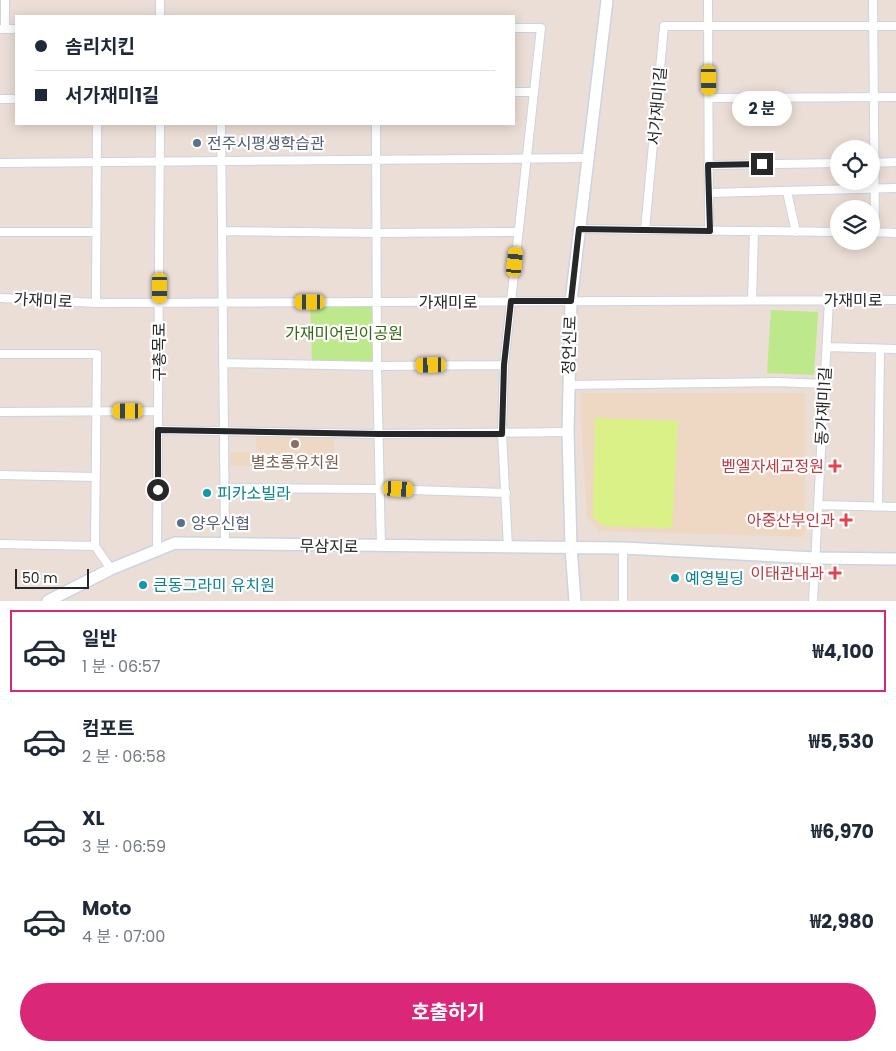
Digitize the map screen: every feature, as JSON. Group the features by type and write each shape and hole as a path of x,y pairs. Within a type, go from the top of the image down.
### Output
{"street":[{"path":"3,29 5,0"},
{"path":"160,0 160,15"},
{"name":"정언신로","path":"575,601 571,547 568,432 571,301 607,0"},
{"path":"708,0 710,231"},
{"path":"873,0 873,140"},
{"name":"서가재미1길","path":"645,230 664,26 896,26"},
{"path":"508,547 502,434 504,365 541,28 515,28"},
{"path":"515,92 533,92"},
{"path":"709,98 896,97"},
{"path":"0,99 15,99"},
{"path":"96,303 97,125"},
{"name":"구총목로","path":"157,550 160,125"},
{"path":"221,125 225,544"},
{"path":"376,125 377,366 381,546"},
{"path":"0,163 589,158"},
{"path":"880,163 896,162"},
{"path":"708,165 830,163"},
{"path":"880,189 896,188"},
{"path":"710,193 846,190"},
{"path":"788,192 796,232"},
{"path":"579,229 830,232"},
{"path":"222,231 518,232"},
{"path":"752,300 754,231"},
{"path":"0,232 96,232"},
{"path":"880,232 896,233"},
{"name":"가재미로","path":"0,298 96,303 896,300"},
{"name":"동가재미1길","path":"813,601 829,300"},
{"path":"826,347 896,349"},
{"path":"878,506 880,349"},
{"path":"0,354 97,354 95,546 112,569"},
{"path":"223,363 377,366 504,365"},
{"path":"568,385 777,382 824,384"},
{"path":"0,412 158,411"},
{"path":"158,430 379,434 568,432"},
{"path":"0,475 96,477"},
{"path":"224,488 380,488 506,493"},
{"path":"818,505 896,507"},
{"name":"무삼지로","path":"55,599 112,569 175,543 623,548 815,558 896,558"},
{"path":"0,544 95,546"},
{"path":"623,548 623,601"}],"shaded area":[{"path":"581,393 805,393 805,537 599,531 587,517"},
{"name":"별초롱유치원","path":"256,434 334,436 334,465 230,466 231,452 256,452"}],"green space":[{"name":"가재미어린이공원","path":"310,302 378,302 377,366 312,364"},
{"path":"771,310 818,312 814,375 767,373"},
{"path":"595,418 678,421 672,528 604,526 593,518"}],"place":[{"name":"전주시평생학습관","path":"197,143"},
{"name":"별초롱유치원","path":"295,444"},
{"name":"벧엘자세교정원","path":"835,466"},
{"name":"피카소빌라","path":"207,493"},
{"name":"아중산부인과","path":"846,520"},
{"name":"양우신협","path":"181,523"},
{"name":"이태관내과","path":"835,573"},
{"name":"예영빌딩","path":"675,578"},
{"name":"큰동그라미 유치원","path":"143,585"}],"route":[{"path":"158,490 158,430 502,434 504,365 511,301 571,301 579,229 710,231 708,165 762,164"}]}
